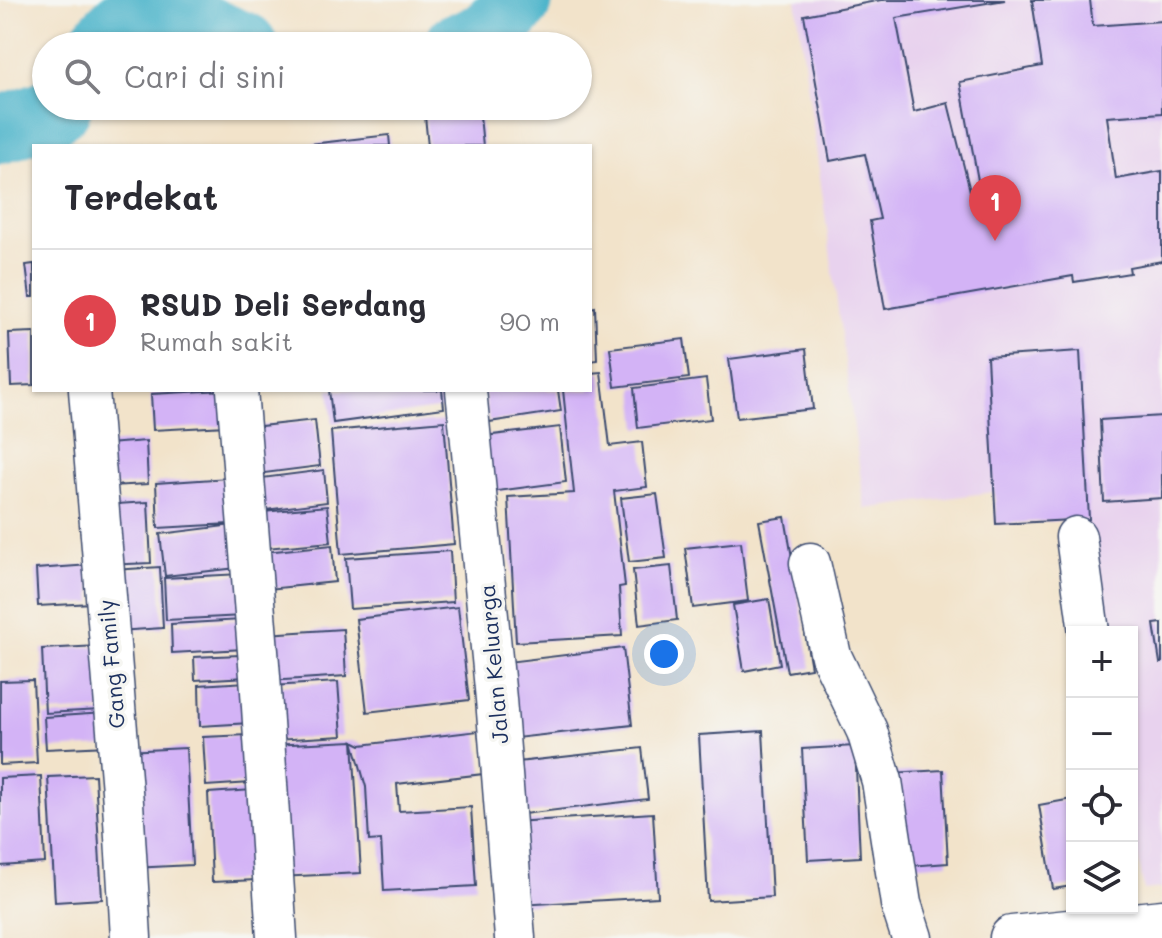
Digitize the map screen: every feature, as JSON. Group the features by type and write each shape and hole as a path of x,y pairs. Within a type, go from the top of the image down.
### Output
{"street":[{"name":"Gang Family","path":"89,392 131,938"},
{"path":"237,392 277,938"},
{"name":"Jalan Keluarga","path":"466,392 515,938"},
{"path":"1076,537 1088,626"},
{"path":"810,563 831,656 867,731 882,781 901,904 912,938"},
{"path":"1012,938 1139,919"}],"shaded area":[{"path":"796,0 1162,0 1162,888 1144,890 1138,857 1138,626 1096,626 1069,482 865,509"}],"building":[{"path":"881,0 1005,0 896,18 914,112 948,103 973,203 982,202 960,82 1042,66 1032,0 1090,0 1093,26 1162,21 1162,113 1107,117 1116,179 1162,171 1162,261 1129,267 1130,273 1074,282 1073,276 885,309 870,221 880,219 865,154 830,161 804,15"},
{"path":"425,120 480,120 483,144 428,144"},
{"path":"389,135 390,144 311,144"},
{"path":"32,264 32,297 30,297 26,265"},
{"path":"595,307 597,360 592,361 592,308"},
{"path":"32,332 32,385 11,386 9,333"},
{"path":"684,339 689,378 615,387 610,348"},
{"path":"806,349 813,409 737,418 729,359"},
{"path":"1080,351 1089,519 996,524 987,357"},
{"path":"601,372 610,446 642,442 647,487 614,491 625,586 619,587 622,636 516,642 508,497 574,493 563,392 592,392 592,373"},
{"path":"706,379 711,419 638,428 634,388"},
{"path":"224,392 226,426 153,430 151,394"},
{"path":"329,392 442,392 444,408 333,423"},
{"path":"484,392 558,392 561,411 489,422"},
{"path":"1162,416 1162,498 1104,502 1100,420"},
{"path":"315,420 320,466 257,474 252,427"},
{"path":"444,421 454,544 341,554 331,431"},
{"path":"560,427 566,482 482,493 476,437"},
{"path":"146,441 148,484 110,486 107,444"},
{"path":"324,470 327,502 258,511 254,479"},
{"path":"228,478 230,524 158,528 156,483"},
{"path":"657,494 666,558 629,562 621,498"},
{"path":"148,502 151,563 104,565 101,505"},
{"path":"327,506 331,542 255,549 252,513"},
{"path":"785,517 811,668 787,672 759,521"},
{"path":"241,524 246,567 165,576 160,534"},
{"path":"741,542 748,601 693,608 685,548"},
{"path":"332,545 335,582 259,590 256,553"},
{"path":"450,551 453,602 350,609 346,558"},
{"path":"90,565 92,603 38,606 36,569"},
{"path":"671,566 677,620 639,625 633,570"},
{"path":"160,567 163,628 117,631 113,570"},
{"path":"241,574 243,616 166,620 164,578"},
{"path":"769,599 780,664 744,671 733,605"},
{"path":"458,607 469,700 367,712 356,619"},
{"path":"242,620 244,649 172,653 171,624"},
{"path":"1162,623 1162,663 1160,663 1154,624"},
{"path":"343,629 346,676 269,681 266,634"},
{"path":"98,646 101,710 45,713 42,649"},
{"path":"623,648 632,725 516,738 507,662"},
{"path":"240,655 247,677 195,680 194,657"},
{"path":"33,680 37,763 0,765 0,681"},
{"path":"247,682 250,723 200,726 199,685"},
{"path":"338,682 342,736 275,740 271,686"},
{"path":"105,713 107,746 46,749 44,717"},
{"path":"478,731 483,774 397,784 399,811 471,807 476,886 384,891 381,840 369,841 366,787 353,741 361,745"},
{"path":"763,731 772,897 708,901 699,735"},
{"path":"248,735 251,783 206,786 203,737"},
{"path":"353,741 361,873 278,877 271,745"},
{"path":"855,746 860,857 808,860 802,749"},
{"path":"186,748 192,865 132,868 125,751"},
{"path":"642,748 648,799 524,814 518,762"},
{"path":"943,770 948,863 896,867 891,773"},
{"path":"95,775 102,899 55,902 48,777"},
{"path":"41,776 45,863 0,866 0,778"},
{"path":"253,790 257,880 212,882 208,793"},
{"path":"1066,800 1066,887 1053,889 1039,805"},
{"path":"653,813 658,897 519,905 514,822"}],"waterway":[{"path":"487,32 519,0"},
{"path":"114,32 138,15 154,12 210,32"},
{"path":"0,130 32,119"}],"place":[{"name":"RSUD Deli Serdang","path":"995,241"}]}
